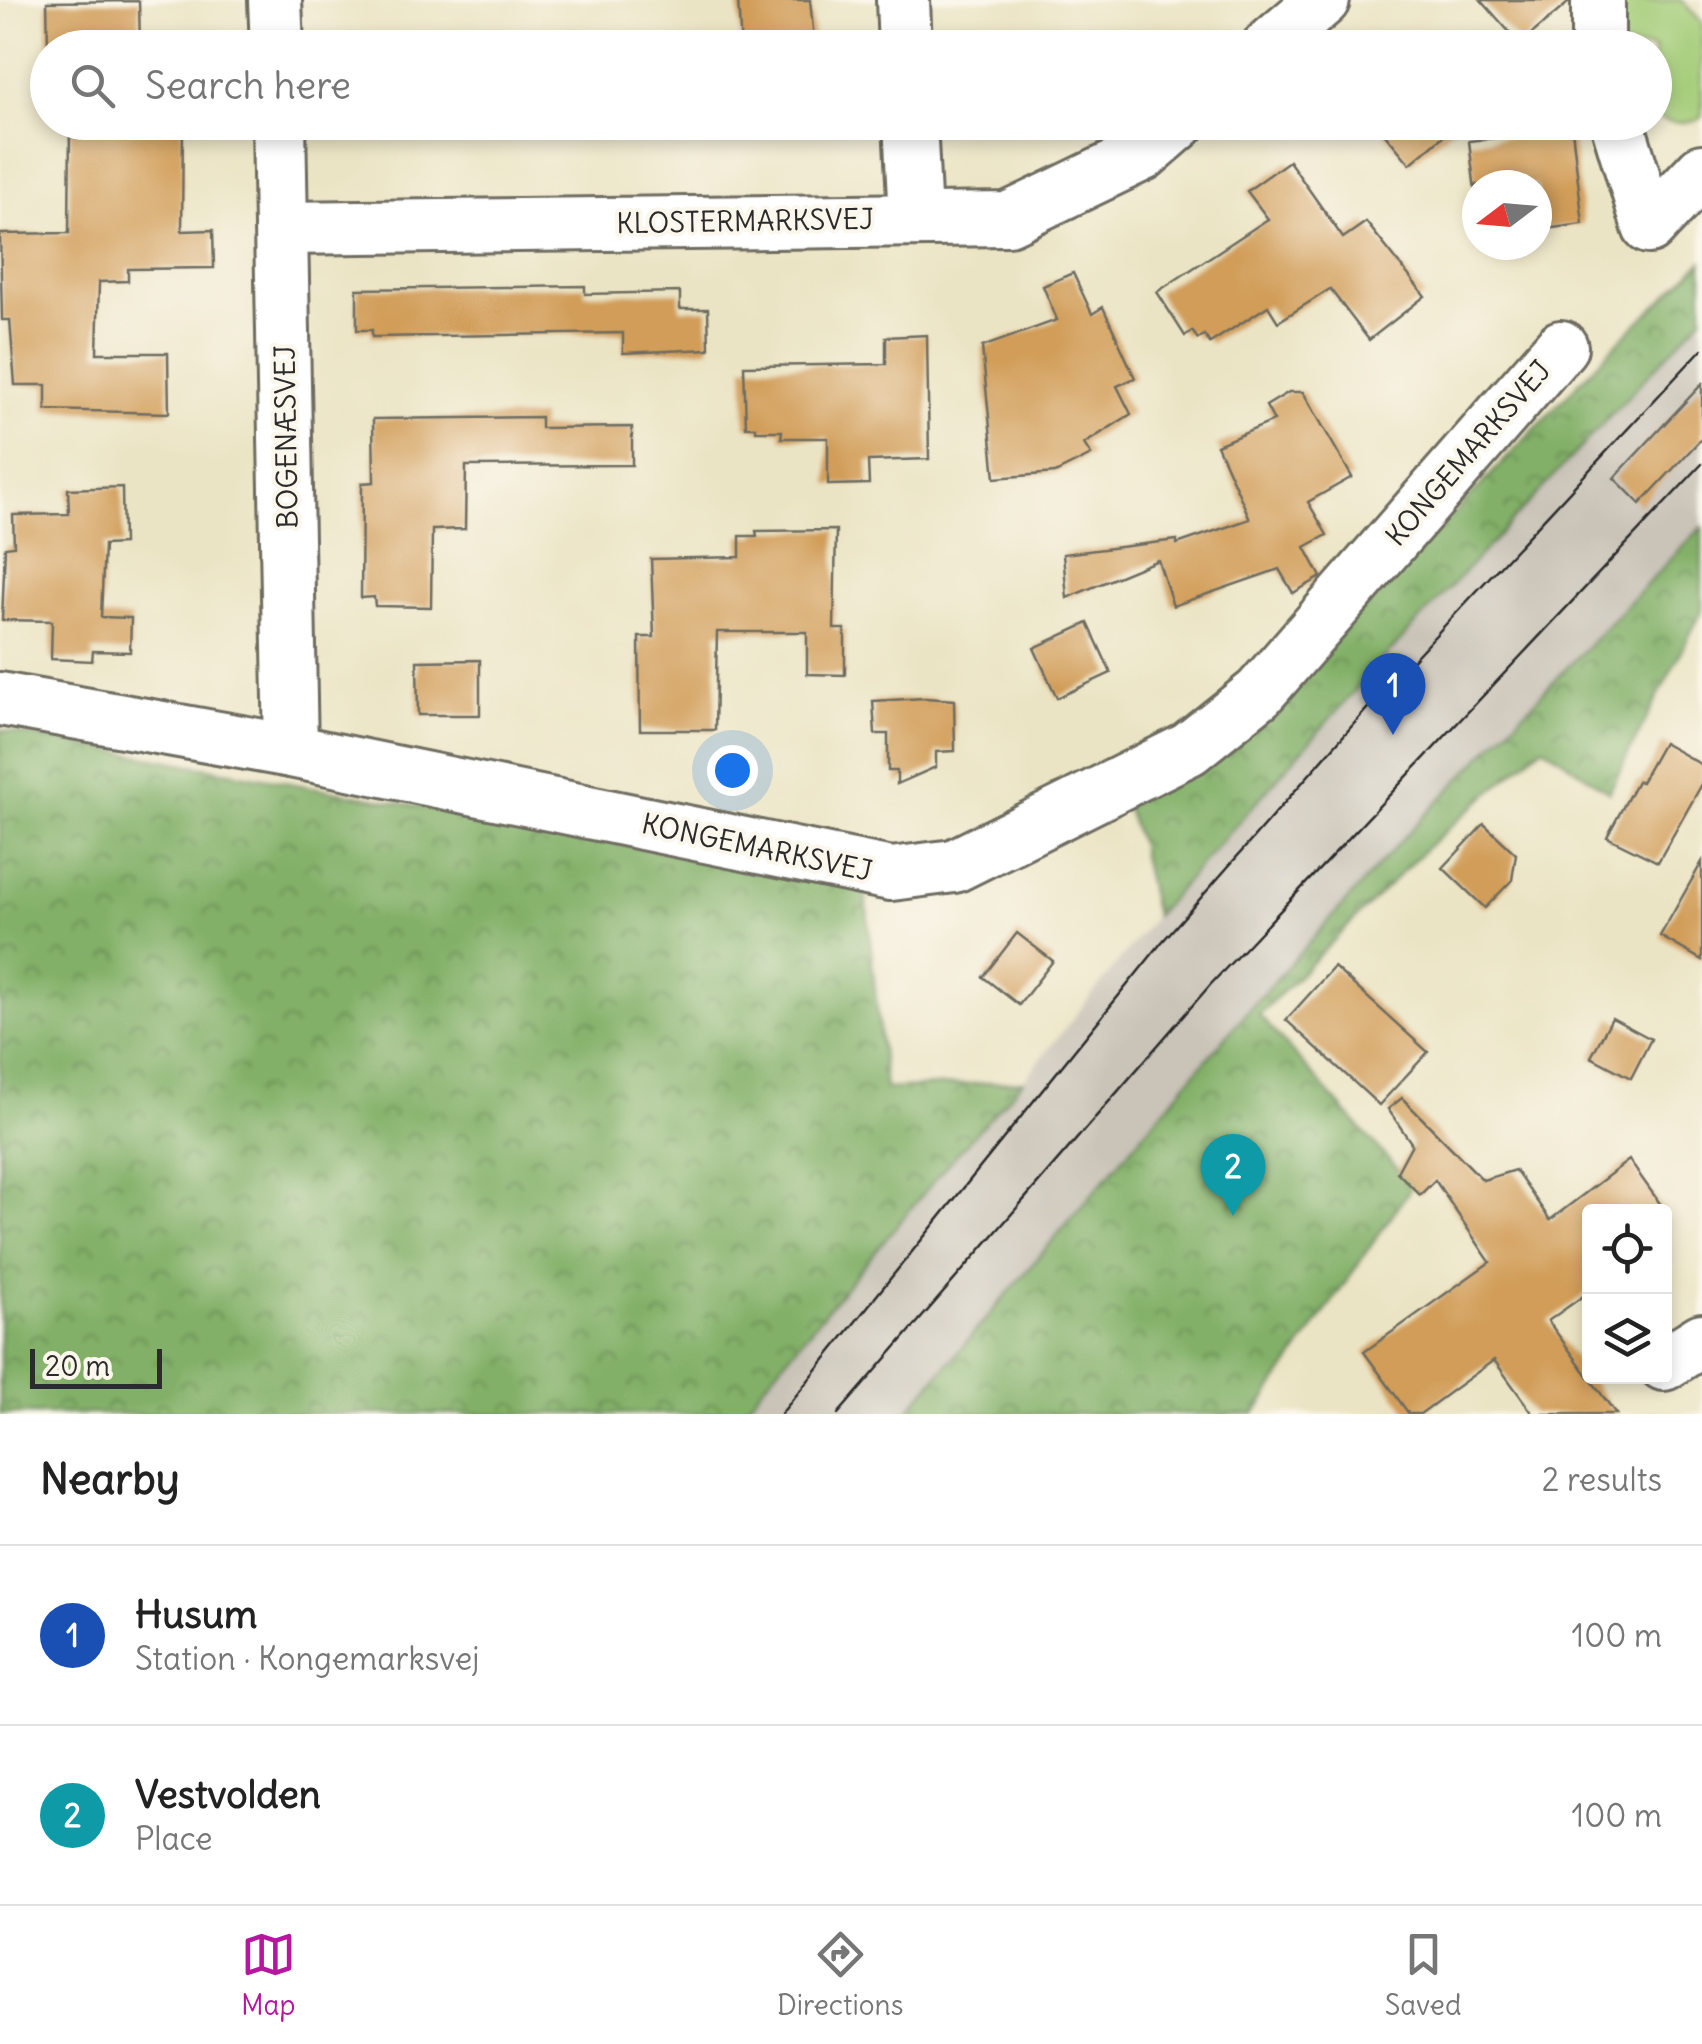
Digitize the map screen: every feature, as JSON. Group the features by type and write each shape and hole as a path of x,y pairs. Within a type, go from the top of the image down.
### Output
{"street":[{"path":"275,0 276,30"},
{"path":"902,0 904,30"},
{"path":"1288,30 1323,0"},
{"path":"1598,0 1598,30"},
{"name":"BOGENÆSVEJ","path":"281,140 291,751"},
{"path":"911,140 915,218"},
{"name":"KLOSTERMARKSVEJ","path":"283,228 915,218 1008,220 1143,154 1159,140"},
{"path":"1622,140 1649,227 1702,171"},
{"name":"KONGEMARKSVEJ","path":"0,699 291,751 891,874 954,866 1189,749 1259,693 1561,347"},
{"path":"1672,1359 1702,1340"}],"shaded area":[{"path":"1702,317 1702,527 1406,835 1251,1007 905,1414 740,1414 947,1165 1023,1081 1155,916 1374,669"}],"green space":[{"path":"1614,0 1681,0 1702,22 1702,118 1672,122 1672,30 1613,30"},
{"path":"1702,262 1702,317 1374,669 1155,916 1139,842 1126,807 1263,713 1615,345"},
{"path":"1702,527 1702,611 1609,792 1543,746 1425,849 1259,1015 1412,1186 1255,1414 905,1414 1251,1007 1406,835"},
{"path":"0,730 865,888 885,1089 1023,1081 947,1165 740,1414 0,1414"}],"building":[{"path":"738,0 810,0 813,30 740,30"},
{"path":"1481,0 1568,0 1536,30 1508,30"},
{"path":"139,1 140,30 48,30 47,2"},
{"path":"70,140 183,140 182,231 213,230 214,268 128,269 128,281 99,282 97,353 168,353 169,413 46,410 46,385 15,385 10,320 2,320 0,234 69,233"},
{"path":"1390,140 1439,140 1410,164"},
{"path":"1573,140 1583,224 1552,228 1552,170 1473,170 1469,141"},
{"path":"1289,161 1343,238 1366,222 1425,296 1369,340 1330,289 1278,322 1268,306 1210,343 1204,335 1198,339 1192,331 1185,336 1157,292 1268,219 1247,191"},
{"path":"1073,273 1092,314 1103,307 1135,378 1117,386 1131,414 1084,444 1091,455 1055,473 995,478 982,347 1057,320 1043,286"},
{"path":"585,286 585,294 680,292 680,309 708,309 709,349 623,353 623,333 372,337 372,330 357,330 357,289"},
{"path":"927,335 929,459 868,461 869,484 828,485 828,438 781,438 782,431 746,427 744,366 886,364 886,337"},
{"path":"1702,384 1702,438 1640,504 1614,478"},
{"path":"1289,392 1303,392 1352,477 1308,502 1327,535 1305,547 1321,577 1293,593 1279,569 1173,606 1158,560 1067,598 1063,554 1177,540 1177,544 1250,519 1217,445 1274,421 1266,406"},
{"path":"541,417 541,428 632,427 632,465 466,466 465,529 432,530 431,607 375,606 374,597 361,598 362,483 374,482 373,419"},
{"path":"122,487 123,544 104,545 101,617 131,618 130,652 93,651 92,661 51,659 52,621 2,620 5,547 14,546 13,515 69,514 68,489"},
{"path":"836,530 834,629 845,629 845,675 807,674 807,632 717,632 715,730 640,730 639,637 654,637 651,559 740,557 740,536 757,536 756,531"},
{"path":"1088,623 1111,673 1057,698 1034,648"},
{"path":"480,660 480,715 418,715 417,661"},
{"path":"954,700 955,751 936,752 936,767 897,784 897,771 888,771 888,734 875,734 873,701"},
{"path":"1663,743 1702,765 1702,784 1658,862 1607,837"},
{"path":"1484,824 1516,854 1512,880 1485,908 1443,868"},
{"path":"1702,862 1702,960 1660,936"},
{"path":"1017,933 1053,961 1019,1005 983,977"},
{"path":"1334,967 1428,1052 1379,1105 1286,1020"},
{"path":"1612,1018 1651,1039 1631,1078 1591,1057"},
{"path":"1402,1098 1483,1180 1515,1170 1550,1220 1629,1160 1660,1204 1582,1204 1582,1297 1548,1321 1582,1368 1582,1384 1594,1384 1616,1414 1533,1414 1494,1360 1420,1414 1409,1414 1364,1352 1490,1262 1435,1180 1420,1195 1397,1172 1412,1144 1388,1109"}],"tram line":[{"path":"781,1414 1162,942 1366,710 1702,349"},
{"path":"838,1414 1211,984 1702,464"}],"place":[{"name":"Husum","path":"1393,735"},
{"name":"Vestvolden","path":"1233,1216"}]}
